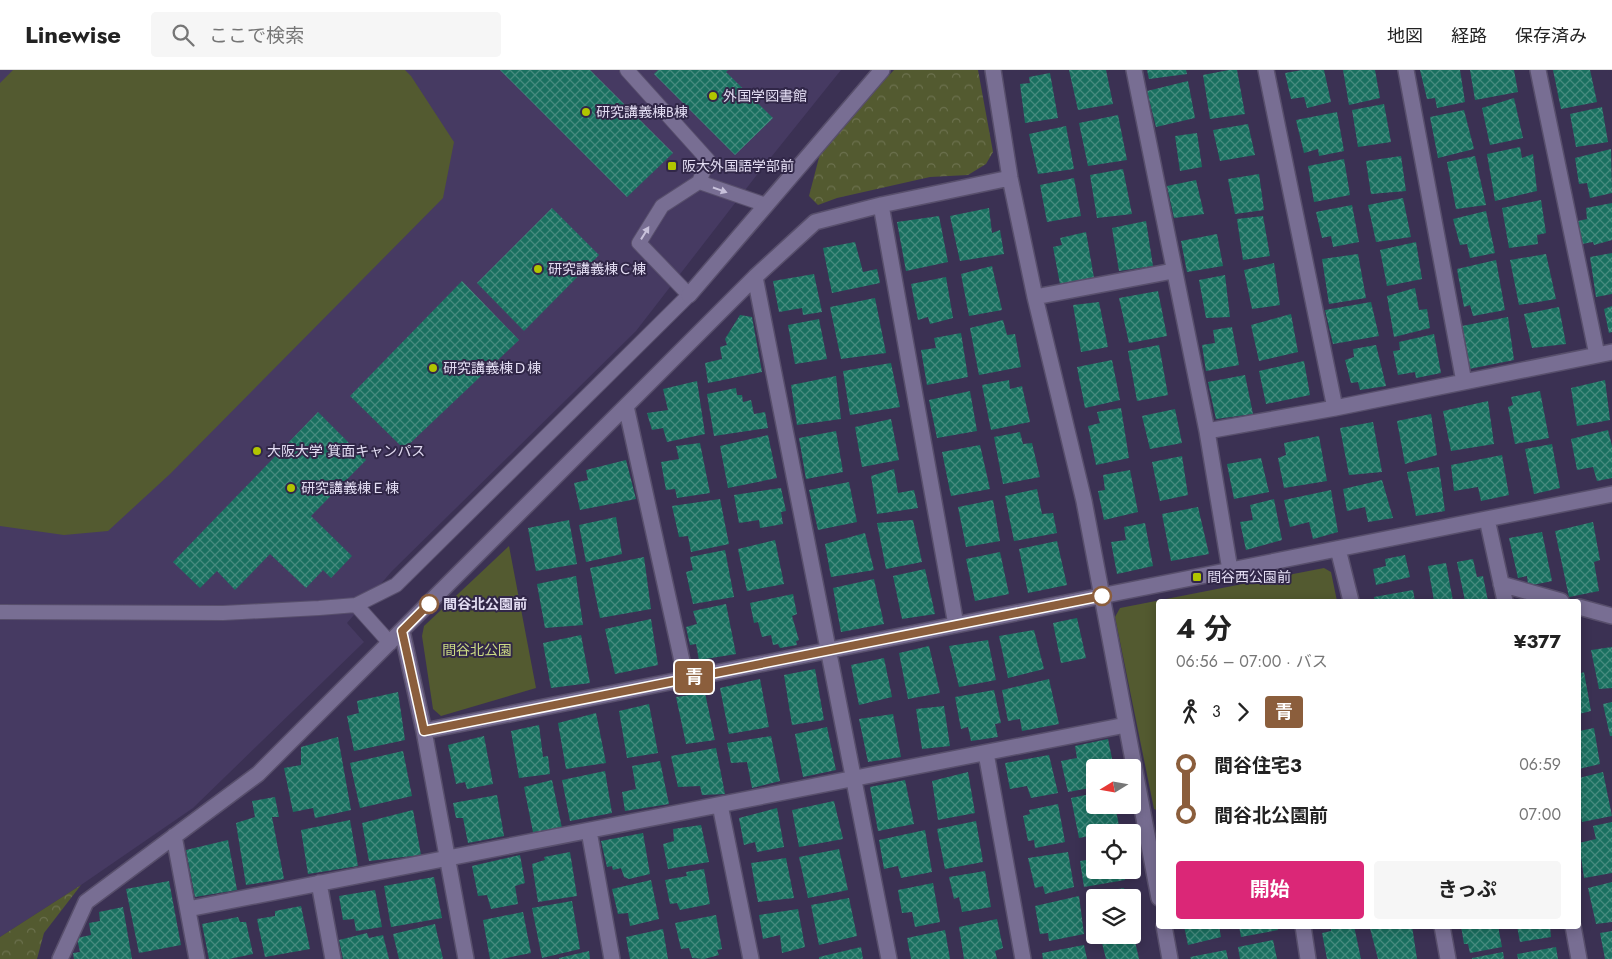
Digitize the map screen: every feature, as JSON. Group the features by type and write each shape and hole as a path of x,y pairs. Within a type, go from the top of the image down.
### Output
{"street":[{"path":"689,295 882,70"},
{"path":"993,70 1010,178 1035,297 1084,501 1126,725 1152,830 1156,869"},
{"path":"1134,70 1173,271 1207,431 1230,570"},
{"path":"1266,70 1335,408"},
{"path":"1406,70 1464,382"},
{"path":"1207,431 1335,408 1604,354 1538,70"},
{"path":"60,959 86,902 258,774 755,277 814,222 881,205 1010,178"},
{"path":"881,205 956,625"},
{"path":"1035,297 1173,271"},
{"path":"755,277 889,959"},
{"path":"626,406 686,679"},
{"path":"424,731 1612,494"},
{"path":"1487,519 1505,599"},
{"path":"1338,549 1350,599"},
{"path":"1501,584 1553,599"},
{"path":"1581,608 1612,616"},
{"path":"402,631 424,731 466,959"},
{"path":"188,909 1126,725"},
{"path":"986,753 1023,959"},
{"path":"720,805 751,959"},
{"path":"589,830 612,959"},
{"path":"174,836 197,959"},
{"path":"319,883 333,959"},
{"path":"1165,929 1170,959"},
{"path":"1303,929 1308,959"},
{"path":"1443,929 1448,959"},
{"path":"1574,929 1579,959"}],"lane":[{"path":"0,612 223,613 356,605 396,585 689,295 639,243 662,206 699,182 708,160 626,70"},
{"path":"699,182 766,205"},
{"path":"356,605 390,643"}],"shaded area":[{"name":"大阪大学 箕面キャンパス","path":"0,70 841,70 636,331 392,571 347,623 364,642 193,808 81,885 0,937"}],"green space":[{"path":"13,70 405,70 411,76 454,142 443,198 170,474 108,531 64,535 0,526 0,83"},
{"path":"894,70 978,70 993,152 986,164 968,175 930,177 837,198 818,205 809,196 822,146"},
{"name":"間谷北公園","path":"509,546 536,688 441,716 433,709 422,636 424,626"},
{"path":"1324,568 1331,572 1337,599 1166,599"},
{"path":"1156,601 1156,810 1154,809 1115,617 1120,608"},
{"path":"81,885 44,933 37,959 0,959 0,937"}],"building":[{"name":"研究講義棟B棟","path":"500,70 590,70 673,153 627,197"},
{"name":"外国学図書館","path":"658,70 728,70 726,72 773,118 735,155 654,74"},
{"path":"1069,70 1106,70 1113,104 1078,110"},
{"path":"1147,70 1186,70 1187,74 1149,79"},
{"path":"1237,70 1245,114 1210,119 1203,75"},
{"path":"1302,70 1324,70 1331,102 1307,108 1304,97 1291,99 1285,73"},
{"path":"1343,70 1375,70 1380,98 1349,105"},
{"path":"1420,70 1460,70 1465,102 1437,108 1435,98 1427,99"},
{"path":"1470,70 1514,70 1518,92 1475,100"},
{"path":"1553,70 1590,70 1597,102 1561,109"},
{"path":"1050,73 1058,118 1025,123 1020,84 1030,83 1029,77"},
{"path":"1188,81 1195,118 1156,127 1147,91"},
{"path":"1514,98 1523,138 1490,145 1482,108"},
{"path":"1384,104 1391,142 1358,147 1352,110"},
{"path":"1602,107 1608,142 1576,147 1570,114"},
{"path":"1464,110 1474,149 1438,158 1430,117"},
{"path":"1337,112 1344,151 1319,156 1318,149 1304,153 1296,120"},
{"path":"1118,115 1127,160 1088,166 1079,123"},
{"path":"1248,124 1255,155 1220,161 1213,130"},
{"path":"1066,126 1074,169 1038,174 1029,134"},
{"path":"1197,133 1202,167 1180,171 1175,136"},
{"path":"1520,147 1522,158 1533,154 1537,191 1495,201 1487,154"},
{"path":"1611,149 1612,193 1590,198 1587,183 1579,184 1575,158"},
{"path":"1401,156 1406,191 1371,194 1366,161"},
{"path":"1475,156 1486,205 1456,209 1447,162"},
{"path":"1344,159 1350,195 1314,202 1308,166"},
{"path":"1123,169 1132,214 1097,218 1090,175"},
{"path":"1259,174 1264,210 1235,214 1228,179"},
{"path":"1074,178 1081,216 1047,222 1040,185"},
{"path":"1196,180 1204,214 1174,218 1167,186"},
{"path":"1403,198 1411,237 1376,242 1368,205"},
{"path":"1541,200 1546,233 1537,235 1538,244 1509,248 1502,208"},
{"path":"1612,203 1612,240 1594,245 1593,242 1582,244 1578,221 1587,219 1586,208"},
{"path":"1352,205 1359,242 1333,247 1331,236 1322,238 1316,212"},
{"name":"研究講義棟Ｃ棟","path":"552,208 599,255 524,331 477,283"},
{"path":"989,208 992,233 1000,230 1004,254 960,261 950,216"},
{"path":"1486,211 1495,253 1470,258 1467,244 1460,245 1453,219"},
{"path":"939,216 948,262 906,271 897,222"},
{"path":"1263,216 1270,256 1243,260 1237,219"},
{"path":"1146,221 1153,266 1119,271 1112,228"},
{"path":"1086,232 1094,278 1060,284 1053,247 1062,245 1060,238"},
{"path":"1217,234 1223,266 1187,272 1181,241"},
{"path":"855,242 863,272 877,269 880,283 832,293 823,248"},
{"path":"1416,242 1422,279 1387,286 1380,250"},
{"path":"1612,253 1612,294 1596,297 1590,257"},
{"path":"1358,254 1366,298 1329,304 1322,259"},
{"path":"1546,254 1556,299 1519,305 1510,260"},
{"path":"1496,260 1505,310 1473,316 1470,305 1464,307 1457,269"},
{"path":"1274,263 1280,305 1252,309 1244,270"},
{"path":"992,266 1002,310 969,316 961,274"},
{"path":"814,274 822,312 803,315 802,308 779,312 773,281"},
{"path":"1225,275 1230,317 1206,318 1199,280"},
{"path":"946,277 953,318 930,324 928,317 918,320 911,284"},
{"name":"研究講義棟Ｄ棟","path":"462,281 519,340 404,449 350,396"},
{"path":"1415,288 1419,310 1427,309 1430,328 1394,337 1387,296"},
{"path":"1158,291 1167,336 1129,343 1119,298"},
{"path":"875,298 886,353 841,359 830,307"},
{"path":"1099,302 1108,347 1081,352 1073,305"},
{"path":"1371,302 1379,336 1333,344 1325,310"},
{"path":"1612,306 1612,332 1609,333 1604,309"},
{"path":"1559,307 1566,344 1532,348 1524,314"},
{"path":"1291,314 1298,352 1259,361 1251,325"},
{"path":"740,315 752,317 762,372 708,383 705,363 722,359 720,347 727,345 725,339"},
{"path":"1508,317 1514,360 1469,369 1462,326"},
{"path":"819,319 827,359 795,364 788,325"},
{"path":"1003,320 1007,335 1015,334 1021,367 979,375 970,328"},
{"path":"1232,327 1239,365 1206,371 1202,345 1215,343 1213,330"},
{"path":"961,333 968,377 927,385 921,350 936,348 934,338"},
{"path":"1434,334 1441,373 1416,378 1415,372 1398,375 1393,351 1400,350 1399,342"},
{"path":"1159,345 1168,395 1137,401 1128,351"},
{"path":"1376,345 1386,386 1360,390 1358,382 1351,383 1345,360 1354,357 1353,349"},
{"path":"1112,360 1120,400 1085,408 1077,367"},
{"path":"1304,361 1310,395 1266,404 1259,371"},
{"path":"891,363 900,407 850,415 843,371"},
{"path":"1245,375 1253,414 1216,419 1208,382"},
{"path":"836,376 841,419 797,425 791,385"},
{"path":"1009,380 1010,389 1022,386 1030,422 991,430 982,385"},
{"path":"1605,380 1610,420 1577,426 1571,388"},
{"path":"697,381 705,434 667,442 663,428 652,430 647,413 668,410 663,389"},
{"path":"736,388 737,395 742,395 743,402 751,400 754,414 765,412 768,428 714,436 707,394"},
{"path":"970,391 977,431 937,438 929,400"},
{"path":"1540,391 1549,438 1515,444 1508,407 1513,405 1511,397"},
{"path":"1488,401 1494,444 1451,451 1443,411"},
{"path":"1121,408 1129,458 1096,465 1088,426 1100,423 1097,412"},
{"path":"1175,409 1182,443 1150,449 1142,416"},
{"name":"研究講義棟Ｅ棟","path":"318,412 366,460 311,516 352,556 331,578 323,570 306,588 270,554 235,590 217,571 200,588 173,562"},
{"path":"1431,414 1437,455 1405,464 1397,421"},
{"path":"891,419 899,460 862,467 855,427"},
{"path":"1373,422 1382,472 1349,475 1340,428"},
{"path":"1608,430 1612,446 1612,478 1597,481 1593,467 1577,470 1571,439"},
{"path":"836,431 843,472 806,479 799,438"},
{"path":"1020,432 1023,444 1032,443 1040,477 1003,484 994,437"},
{"path":"768,435 777,478 728,488 720,446"},
{"path":"1319,436 1327,481 1284,488 1278,458 1286,455 1284,443"},
{"path":"700,443 710,493 677,498 675,489 666,490 661,462 679,459 676,446"},
{"path":"1552,444 1560,488 1534,494 1525,449"},
{"path":"980,445 990,489 951,496 942,452"},
{"path":"1502,455 1509,495 1481,501 1478,487 1454,491 1451,465"},
{"path":"1182,456 1188,495 1160,501 1152,462"},
{"path":"1261,458 1269,492 1234,499 1227,464"},
{"path":"626,460 636,499 580,510 574,483 588,480 586,470"},
{"path":"1439,467 1445,511 1416,516 1407,472"},
{"path":"894,469 898,493 914,490 918,508 877,514 871,476"},
{"path":"1130,470 1138,512 1104,520 1098,491 1105,490 1103,475"},
{"path":"1382,480 1393,518 1368,522 1365,507 1347,511 1343,489"},
{"path":"849,482 857,522 818,530 809,490"},
{"path":"781,488 786,511 781,512 783,524 760,528 759,520 739,523 734,495"},
{"path":"1037,489 1042,514 1053,513 1057,533 1014,541 1005,496"},
{"path":"1331,490 1338,532 1313,539 1309,522 1290,527 1284,500"},
{"path":"720,499 729,544 691,552 688,536 679,537 672,506"},
{"path":"1274,499 1282,540 1246,550 1240,522 1253,520 1250,505"},
{"path":"993,500 1000,541 966,547 958,507"},
{"path":"1198,507 1209,554 1171,561 1162,514"},
{"path":"616,517 622,554 586,562 579,525"},
{"path":"569,520 577,564 536,571 528,528"},
{"path":"913,520 922,562 886,569 877,523"},
{"path":"1593,522 1600,560 1594,562 1599,591 1569,597 1555,531"},
{"path":"1145,523 1153,566 1117,574 1111,542 1126,540 1124,527"},
{"path":"1542,532 1552,581 1528,586 1527,576 1518,578 1509,538"},
{"path":"865,533 874,570 831,577 825,544"},
{"path":"775,540 784,584 747,591 738,549"},
{"path":"1057,541 1067,585 1028,593 1019,549"},
{"path":"725,550 734,597 693,604 686,572 693,570 690,557"},
{"path":"1000,552 1009,594 975,601 966,559"},
{"path":"1405,555 1410,577 1376,585 1373,569 1386,566 1385,559"},
{"path":"644,557 651,609 600,618 590,568"},
{"path":"1473,559 1477,577 1483,576 1488,599 1465,599 1457,562"},
{"path":"1446,563 1453,599 1434,599 1428,566"},
{"path":"925,569 935,614 902,619 893,576"},
{"path":"576,576 583,625 545,628 537,584"},
{"path":"874,579 884,624 841,632 833,588"},
{"path":"1413,590 1415,599 1374,599 1374,597"},
{"path":"793,594 797,614 792,616 799,640 796,641 797,645 780,648 778,644 773,645 771,635 762,637 758,622 754,623 750,603"},
{"path":"726,604 736,654 699,660 696,644 690,645 686,627 697,624 693,611"},
{"path":"1077,618 1086,658 1061,663 1053,623"},
{"path":"651,619 658,665 615,674 605,629"},
{"path":"1034,630 1044,669 1008,678 999,636"},
{"path":"581,635 590,683 551,688 543,643"},
{"path":"988,640 996,680 959,687 949,646"},
{"path":"929,646 940,693 908,699 899,653"},
{"path":"1612,647 1612,688 1599,689 1591,650"},
{"path":"884,658 892,697 859,705 851,665"},
{"path":"815,669 824,720 792,725 784,675"},
{"path":"1584,672 1591,711 1581,714 1581,673"},
{"path":"760,679 769,727 729,734 720,688"},
{"path":"1049,679 1059,724 1022,731 1020,719 1008,721 1002,690"},
{"path":"994,690 1001,723 995,724 998,737 971,741 968,727 961,729 955,697"},
{"path":"398,692 405,740 354,751 347,716 359,713 357,701"},
{"path":"705,693 715,740 686,744 676,697"},
{"path":"1612,702 1612,736 1610,736 1603,704"},
{"path":"649,704 658,753 627,758 619,711"},
{"path":"944,706 950,746 922,749 916,709"},
{"path":"596,713 606,763 566,769 558,723"},
{"path":"893,714 901,757 868,762 859,719"},
{"path":"539,725 543,757 548,756 550,774 519,778 511,731"},
{"path":"827,727 836,770 803,777 795,734"},
{"path":"1594,728 1600,764 1581,769 1581,731"},
{"path":"484,736 493,784 467,789 465,782 456,784 448,745"},
{"path":"771,736 780,781 752,788 747,762 731,763 727,743"},
{"path":"338,737 351,810 315,818 313,808 293,812 284,768 301,765 301,747"},
{"path":"1108,739 1112,759 1086,759 1086,789 1068,792 1061,761 1077,758 1075,746"},
{"path":"716,748 725,794 702,795 700,786 678,787 671,756"},
{"path":"403,751 412,796 360,808 350,763"},
{"path":"1049,755 1058,793 1031,798 1027,786 1010,789 1005,763"},
{"path":"660,761 669,804 625,811 622,792 636,789 632,766"},
{"path":"605,771 612,813 570,821 562,780"},
{"path":"968,772 975,813 938,820 932,781"},
{"path":"1603,772 1612,816 1582,822 1581,778"},
{"path":"552,780 562,828 533,832 524,787"},
{"path":"905,780 914,824 878,831 870,787"},
{"path":"497,795 504,836 468,843 463,818 456,818 453,803"},
{"path":"1086,795 1086,814 1117,814 1119,824 1086,824 1086,837 1079,838 1071,798"},
{"path":"275,797 279,817 272,817 284,879 246,885 236,823 255,817 252,801"},
{"path":"834,801 843,839 799,847 792,810"},
{"path":"1058,804 1065,842 1035,848 1034,840 1028,841 1023,816 1030,814 1029,810"},
{"path":"777,808 784,847 757,852 755,842 744,845 739,818"},
{"path":"413,810 421,855 369,861 362,823"},
{"path":"350,820 358,866 308,874 301,830"},
{"path":"976,821 983,862 945,869 937,829"},
{"path":"1612,822 1612,873 1584,878 1581,843 1596,839 1593,826"},
{"path":"701,825 709,862 668,869 663,844 674,841 673,829"},
{"path":"925,830 932,872 901,878 898,866 884,869 879,840"},
{"path":"643,833 650,874 629,879 624,877 621,868 613,870 612,866 607,867 601,841"},
{"path":"228,840 237,890 195,897 186,850"},
{"path":"839,849 848,890 808,898 799,857"},
{"path":"570,852 577,896 538,902 532,864 545,860 544,857"},
{"path":"1068,852 1074,887 1045,894 1043,886 1035,888 1028,858"},
{"path":"520,855 525,883 515,886 518,904 491,909 487,895 478,896 472,866"},
{"path":"786,858 794,898 758,902 751,863"},
{"path":"1086,860 1086,879 1125,880 1084,887 1080,861"},
{"path":"704,869 710,904 680,910 677,903 670,904 665,880 687,876 686,872"},
{"path":"985,871 991,907 962,912 959,897 954,899 949,877"},
{"path":"434,877 442,918 391,927 384,886"},
{"path":"651,880 659,919 630,926 628,913 618,914 612,889"},
{"path":"169,881 181,945 139,953 126,889"},
{"path":"1612,882 1612,922 1596,924 1588,888"},
{"path":"933,883 940,922 915,927 912,912 902,913 898,890"},
{"path":"375,890 382,927 356,931 354,919 343,920 339,896"},
{"path":"1079,896 1084,934 1049,941 1048,933 1040,934 1035,906"},
{"path":"849,898 857,936 819,945 811,905"},
{"path":"572,901 580,949 542,958 532,908"},
{"path":"301,906 310,949 265,957 257,919 275,916 275,911"},
{"path":"123,907 132,959 74,959 73,953 80,952 77,938 91,935 89,923 100,921 99,912"},
{"path":"798,909 805,947 782,953 780,935 763,939 759,915"},
{"path":"523,912 531,953 501,959 490,959 483,920"},
{"path":"716,915 722,949 717,950 719,955 704,959 692,958 689,948 681,949 675,923"},
{"path":"238,917 240,922 246,922 253,954 229,959 209,959 202,924"},
{"path":"997,919 1003,948 995,951 997,959 964,959 959,927"},
{"path":"435,924 443,959 399,959 393,934"},
{"path":"663,929 668,959 630,959 626,937"},
{"path":"1185,929 1220,929 1221,937 1188,945"},
{"path":"1240,929 1278,930 1241,937"},
{"path":"1331,929 1355,929 1361,959 1327,959 1322,933 1331,931"},
{"path":"1370,929 1412,929 1417,959 1378,959"},
{"path":"1462,929 1499,929 1502,947 1470,953 1468,944 1464,944"},
{"path":"1518,929 1550,929 1551,937 1520,942"},
{"path":"945,930 950,959 911,959 907,938"},
{"path":"1612,931 1612,959 1605,959 1600,933"},
{"path":"367,933 369,938 383,935 389,959 343,959 339,940"},
{"path":"1273,940 1277,959 1240,959 1238,947"},
{"path":"1102,944 1136,944 1139,959 1106,959"},
{"path":"1084,945 1087,959 1043,959 1042,953"},
{"path":"861,947 863,959 819,959 819,957"},
{"path":"1556,947 1558,959 1518,959 1517,954"},
{"path":"1226,950 1228,959 1191,959 1190,957"},
{"path":"589,951 590,959 559,959 559,958"},
{"path":"1503,952 1504,959 1472,959 1472,958"}],"bus line":[{"name":"青","path":"429,604 402,631 424,731 1102,596"}],"place":[{"name":"外国学図書館","path":"713,96"},
{"name":"研究講義棟B棟","path":"586,112"},
{"name":"阪大外国語学部前","path":"672,166"},
{"name":"研究講義棟Ｃ棟","path":"538,269"},
{"name":"研究講義棟Ｄ棟","path":"433,368"},
{"name":"大阪大学 箕面キャンパス","path":"257,451"},
{"name":"研究講義棟Ｅ棟","path":"291,488"},
{"name":"間谷西公園前","path":"1197,577"},
{"name":"間谷北公園前","path":"429,604"}]}
